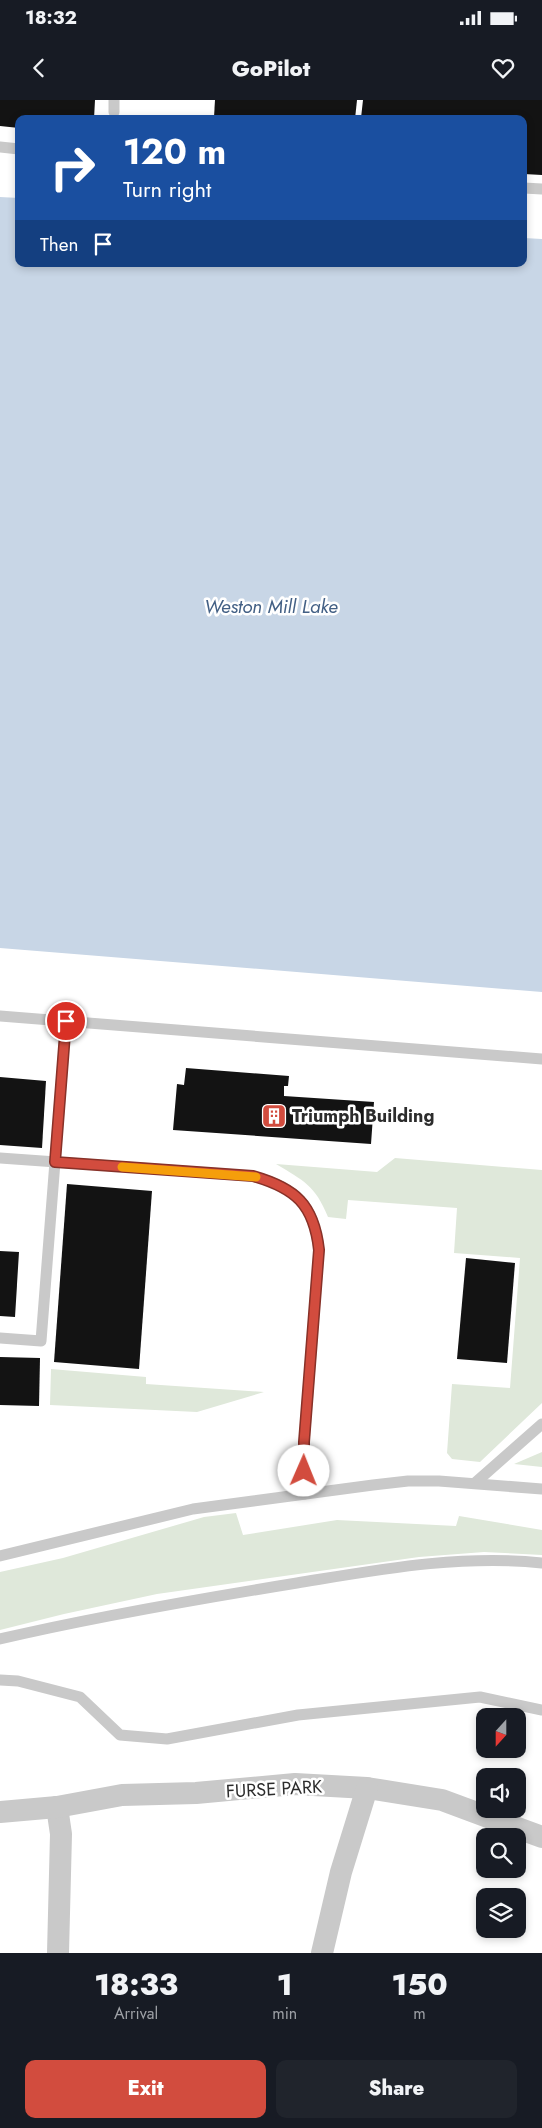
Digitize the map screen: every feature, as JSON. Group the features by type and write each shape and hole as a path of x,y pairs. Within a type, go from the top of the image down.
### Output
{"street":[{"name":"FURSE PARK","path":"0,1812 57,1807 122,1795 196,1793 295,1784 367,1788 442,1800 542,1837"},
{"path":"322,1953 341,1872 367,1788"},
{"path":"57,1807 61,1834 58,1953"}],"lane":[{"path":"0,147 15,148"},
{"path":"527,188 542,189"},
{"path":"0,1016 542,1059"},
{"path":"0,1338 41,1341 66,1021"},
{"path":"0,1158 253,1176 275,1182 288,1189 305,1206 314,1224 319,1250 304,1442 306,1494"},
{"path":"475,1483 542,1424"},
{"path":"0,1556 193,1509 408,1481 542,1488"},
{"path":"0,1639 77,1621 377,1570 473,1561 542,1563"},
{"path":"0,1680 18,1681 80,1698 120,1735 167,1739 298,1715 480,1698 542,1710"}],"shaded area":[{"path":"395,1158 542,1170 542,1403 480,1462 452,1459 447,1453 452,1384 510,1388 520,1258 454,1253 457,1208 348,1200 346,1219 328,1217 318,1198 308,1185 276,1164 377,1172"},
{"path":"51,1369 146,1377 146,1384 264,1392 197,1412 50,1405"},
{"path":"542,1452 542,1467 514,1464"},
{"path":"236,1513 243,1535 337,1520 456,1526 459,1516 542,1530 542,1555 484,1552 419,1557 157,1594 0,1630 0,1572 63,1558 204,1517"}],"water":[{"name":"Weston Mill Lake","path":"0,197 15,198 15,267 527,267 527,238 542,239 542,992 0,948"}],"building":[{"path":"0,100 95,100 94,115 15,115 15,128 0,126"},
{"path":"215,100 357,100 355,115 214,115"},
{"path":"363,100 542,100 542,175 527,174 527,115 361,115"},
{"name":"Triumph Building","path":"186,1068 289,1076 288,1086 284,1086 284,1096 374,1102 371,1144 173,1130 177,1084 184,1085"},
{"path":"0,1077 46,1081 42,1148 0,1145"},
{"path":"67,1184 152,1191 139,1369 54,1362"},
{"path":"0,1251 19,1252 15,1317 0,1316"},
{"path":"466,1258 515,1263 507,1363 457,1359"},
{"path":"0,1357 40,1358 39,1406 0,1405"}],"slow traffic":[{"path":"122,1167 256,1177"}],"place":[{"name":"Triumph Building","path":"274,1116"}],"route":[{"path":"66,1021 55,1162 253,1176 275,1182 288,1189 305,1206 314,1224 319,1250 304,1442 304,1471"}]}
